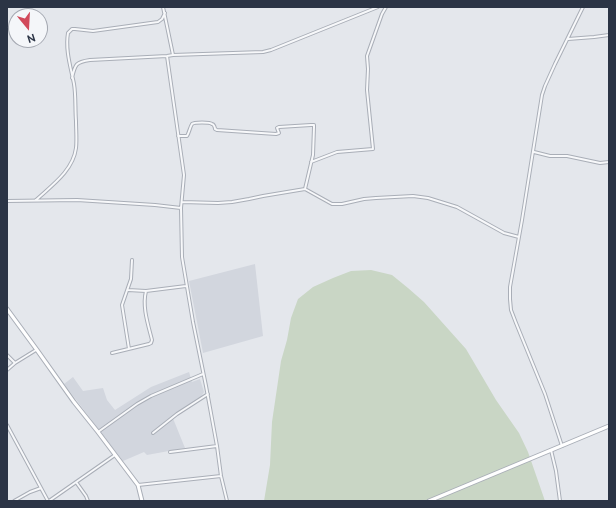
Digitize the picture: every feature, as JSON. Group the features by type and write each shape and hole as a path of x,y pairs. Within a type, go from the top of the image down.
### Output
{"main road":[{"path":"7,309 74,402 138,485 142,501"},
{"path":"429,501 609,426"}],"street":[{"path":"163,7 173,55"},
{"path":"72,78 75,66 78,63 90,60 263,52 378,7"},
{"path":"311,162 337,152 373,149 367,90 367,56 386,7"},
{"path":"562,446 545,394 511,310 510,287 534,152 542,96 582,7"},
{"path":"36,200 67,169 75,154 75,94 70,70 68,48 68,36 70,31 78,28 93,31 158,22 162,19 165,13"},
{"path":"568,39 609,35"},
{"path":"167,56 184,175 181,208 182,257 186,286 208,394 221,476 227,501"},
{"path":"178,136 187,136 192,124 195,122 212,123 215,130 276,134 279,133 277,128 279,127 313,125 314,142 305,189"},
{"path":"534,152 550,156 567,156 600,162 609,162"},
{"path":"182,202 232,202 305,189 332,204 342,204 364,199 408,196 428,198 457,207 504,233 519,237"},
{"path":"7,201 98,201 181,208"},
{"path":"129,349 122,305 128,290 132,260"},
{"path":"128,290 146,290 186,286"},
{"path":"112,353 152,343 144,304 146,290"},
{"path":"7,370 15,363 37,350"},
{"path":"7,355 15,363"},
{"path":"98,432 137,404 151,396 203,374"},
{"path":"154,433 177,414 208,394"},
{"path":"7,426 48,501 115,454"},
{"path":"170,452 217,446"},
{"path":"551,450 556,470 560,501"},
{"path":"138,485 221,476"},
{"path":"76,482 88,501"},
{"path":"14,501 41,488"}],"shaded area":[{"path":"255,264 263,336 203,353 189,281"},
{"path":"189,372 192,382 200,379 204,392 201,397 172,416 185,448 147,455 144,452 123,461 64,384 73,377 83,391 103,388 107,400 115,410 151,387"}],"green space":[{"path":"371,270 392,275 408,288 424,302 466,349 496,400 519,433 528,452 545,501 264,501 270,465 272,422 281,361 291,318 298,299 313,287 333,278 351,271"}]}
